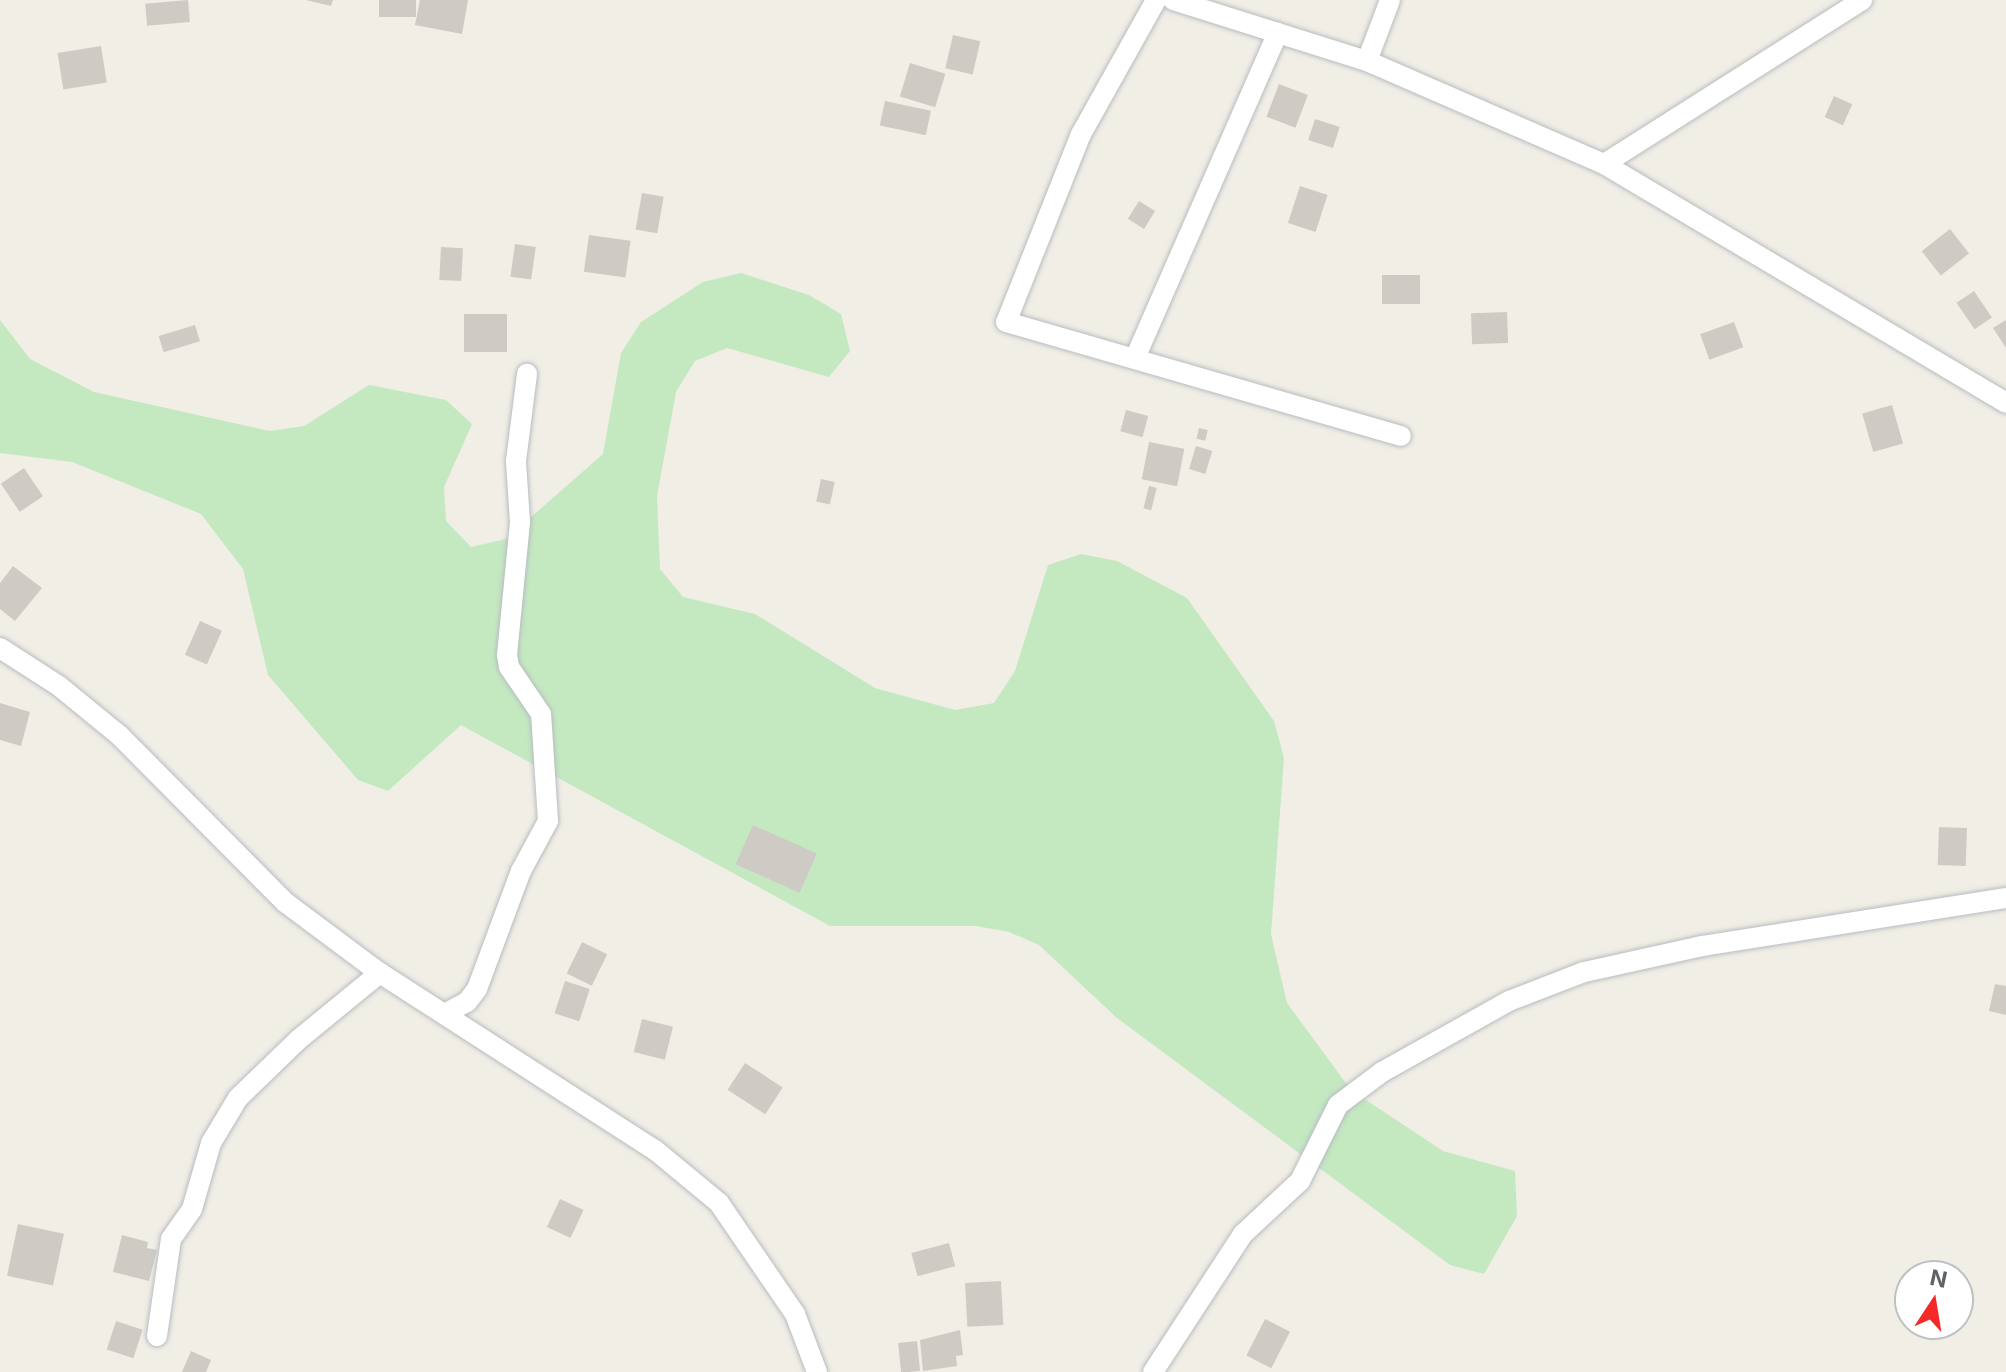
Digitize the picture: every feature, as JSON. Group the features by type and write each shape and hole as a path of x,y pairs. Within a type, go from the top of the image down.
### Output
{"street":[{"path":"1156,0 1081,134 1006,322 1401,436"},
{"path":"1173,0 1367,61 1604,164 2006,403"},
{"path":"1367,61 1390,0"},
{"path":"1604,164 1862,0"},
{"path":"1135,358 1278,33"},
{"path":"448,1012 467,1002 477,989 521,871 548,821 541,714 509,667 507,655 520,522 516,461 527,374"},
{"path":"0,648 59,686 120,736 286,903 380,973 448,1012 655,1150 719,1203 795,1314 817,1372"},
{"path":"1153,1372 1243,1234 1300,1181 1338,1105 1351,1090 1509,1001 1584,972 1718,943 2006,898"},
{"path":"157,1336 171,1239 192,1209 211,1143 238,1098 298,1040 380,973"}],"green space":[{"path":"741,273 809,295 841,314 850,351 829,377 727,348 695,361 676,392 657,496 660,569 683,597 755,614 875,688 955,710 994,703 1015,671 1048,565 1081,554 1117,561 1187,598 1274,721 1284,758 1271,934 1287,1003 1351,1090 1443,1151 1515,1171 1517,1216 1484,1274 1450,1265 1117,1018 1039,945 1009,932 976,926 830,926 461,725 388,791 358,780 268,675 243,569 201,514 72,462 0,453 0,320 30,359 94,392 270,431 304,426 369,385 446,400 472,424 444,487 446,521 471,547 506,539 603,454 621,353 641,322 703,282"}],"building":[{"path":"188,0 190,22 147,26 145,4"},
{"path":"306,0 333,0 331,6"},
{"path":"379,0 416,0 416,17 379,17"},
{"path":"420,0 468,0 462,34 415,25"},
{"path":"953,35 980,41 973,74 945,68"},
{"path":"101,46 107,83 63,89 58,53"},
{"path":"910,63 945,74 935,107 900,96"},
{"path":"1279,84 1308,95 1295,128 1266,117"},
{"path":"1834,96 1852,104 1843,125 1825,117"},
{"path":"885,101 931,111 926,135 880,125"},
{"path":"1315,119 1340,127 1333,148 1308,140"},
{"path":"1300,186 1328,195 1316,232 1288,223"},
{"path":"642,193 664,197 657,233 636,229"},
{"path":"1139,201 1155,211 1144,229 1128,219"},
{"path":"1950,229 1969,253 1941,276 1922,251"},
{"path":"589,235 631,241 625,277 584,272"},
{"path":"515,244 536,247 531,280 510,277"},
{"path":"441,247 463,248 461,281 439,280"},
{"path":"1382,275 1420,275 1420,304 1382,304"},
{"path":"1974,291 1992,318 1974,329 1957,303"},
{"path":"1507,312 1508,343 1472,344 1471,313"},
{"path":"464,314 507,314 507,352 464,352"},
{"path":"2006,320 2006,348 1993,328"},
{"path":"1734,322 1743,347 1709,360 1700,334"},
{"path":"195,325 200,341 164,352 159,336"},
{"path":"1892,405 1903,443 1873,452 1862,414"},
{"path":"1126,410 1148,416 1143,437 1120,431"},
{"path":"1199,428 1208,430 1205,441 1197,439"},
{"path":"1149,442 1184,449 1177,486 1142,479"},
{"path":"1196,446 1212,451 1205,474 1189,469"},
{"path":"24,468 43,496 20,512 1,484"},
{"path":"821,479 835,482 830,504 816,501"},
{"path":"1149,486 1157,488 1151,510 1143,508"},
{"path":"13,566 42,588 15,621 0,609 0,583"},
{"path":"200,621 222,631 207,665 185,655"},
{"path":"0,703 30,712 21,746 0,740"},
{"path":"753,825 817,853 799,893 736,864"},
{"path":"1939,827 1967,828 1966,866 1938,865"},
{"path":"582,942 607,954 592,986 567,973"},
{"path":"565,981 590,989 579,1021 554,1013"},
{"path":"1995,984 2006,986 2006,1015 1989,1011"},
{"path":"642,1019 673,1027 665,1060 634,1052"},
{"path":"745,1063 783,1088 765,1114 728,1090"},
{"path":"560,1199 584,1210 570,1238 547,1227"},
{"path":"18,1224 64,1234 53,1286 7,1276"},
{"path":"122,1235 148,1242 147,1248 157,1250 149,1281 113,1272"},
{"path":"949,1243 955,1266 918,1276 911,1253"},
{"path":"1001,1281 1003,1325 967,1327 965,1283"},
{"path":"1265,1319 1290,1332 1271,1368 1246,1356"},
{"path":"116,1321 143,1330 133,1358 107,1350"},
{"path":"960,1330 963,1355 956,1356 957,1366 923,1371 920,1340"},
{"path":"917,1341 920,1371 901,1372 898,1343"},
{"path":"191,1351 211,1360 206,1372 182,1372"}]}
